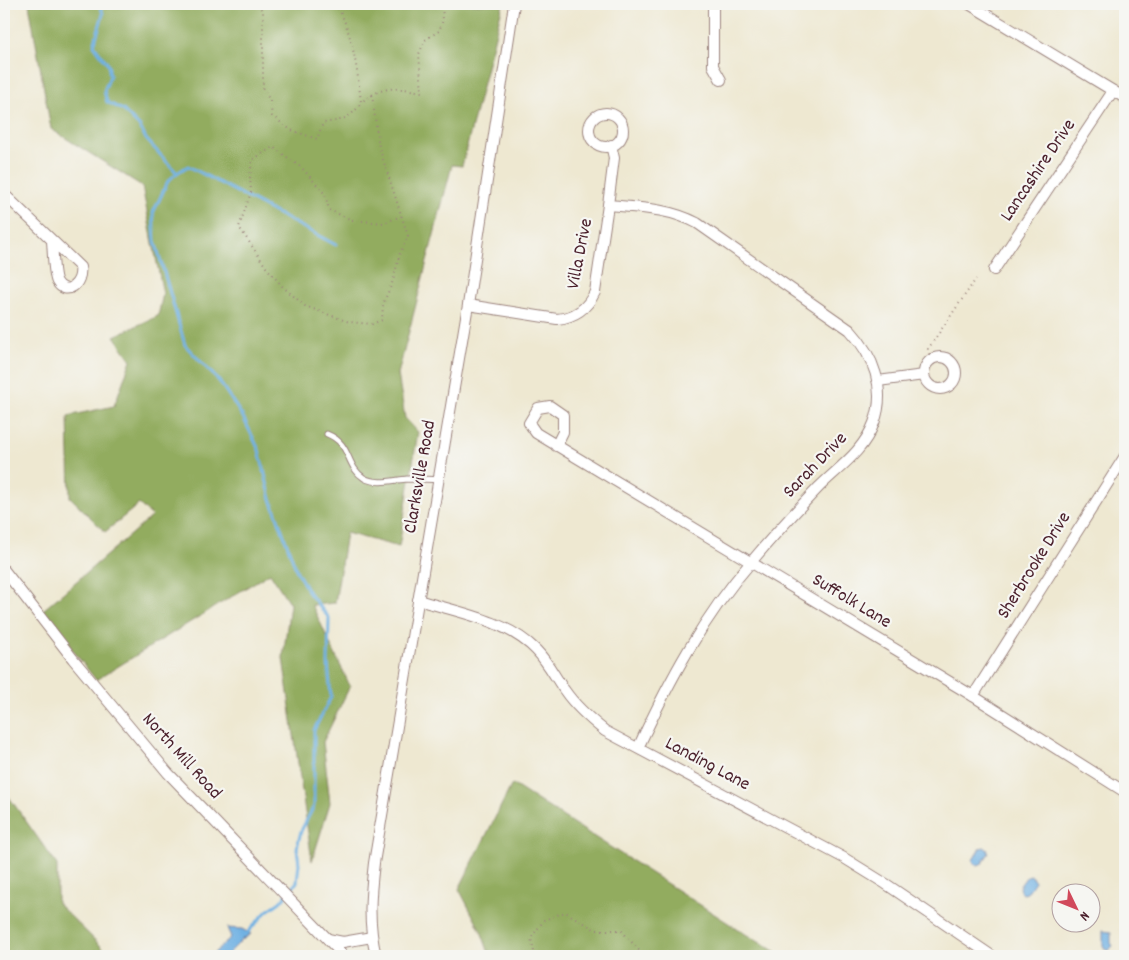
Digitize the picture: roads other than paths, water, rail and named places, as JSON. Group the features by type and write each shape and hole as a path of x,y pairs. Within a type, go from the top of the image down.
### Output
{"street":[{"name":"Clarksville Road","path":"376,956 372,937 370,901 374,863 468,305 514,4"},
{"path":"714,4 713,66 721,80"},
{"path":"969,4 1125,98"},
{"name":"Lancashire Drive","path":"994,270 1114,91"},
{"name":"Villa Drive","path":"468,305 557,319 567,318 585,308 595,292 614,158 611,146"},
{"path":"4,194 52,241"},
{"name":"Sarah Drive","path":"608,205 668,211 696,222 850,330 869,354 878,381 878,406 875,421 860,448 803,504 750,563 707,620 665,691 638,748"},
{"path":"938,357 948,358 955,366 955,378 949,386 938,389 928,384 924,375 925,366 931,360 938,357"},
{"path":"878,381 924,375"},
{"name":"Suffolk Lane","path":"556,446 563,432 562,415 550,406 538,408 529,423 536,433 556,446 750,563 973,696 1125,792"},
{"name":"Sherbrooke Drive","path":"973,696 1125,456"},
{"name":"North Mill Road","path":"4,570 73,659 168,773 344,956"},
{"name":"Landing Lane","path":"418,600 494,623 523,638 536,649 565,691 590,719 605,731 844,858 886,884 992,956"},
{"path":"328,939 344,942 372,937"}],"lane":[{"path":"327,434 336,438 344,446 350,462 364,478 382,482 408,479 438,480"}],"water":[{"path":"984,847 989,853 981,865 977,866 973,860 980,848"},
{"path":"1031,875 1035,881 1027,893 1023,894 1019,887 1027,876"},
{"path":"227,928 242,929 251,934 226,956 211,956 231,937"},
{"path":"1103,931 1111,932 1111,943 1113,946 1107,951 1103,946"}],"waterway":[{"path":"100,4 103,14 94,45 108,64 110,76 104,91 107,102 123,110 140,127 146,139 177,173"},
{"path":"248,932 267,911 280,902 297,882 299,864 297,848 301,831 314,806 314,730 331,697 328,663 329,618 309,593 297,572 271,499 259,450 243,417 219,381 185,345 155,241 153,213 168,181 188,166 336,245"}]}
